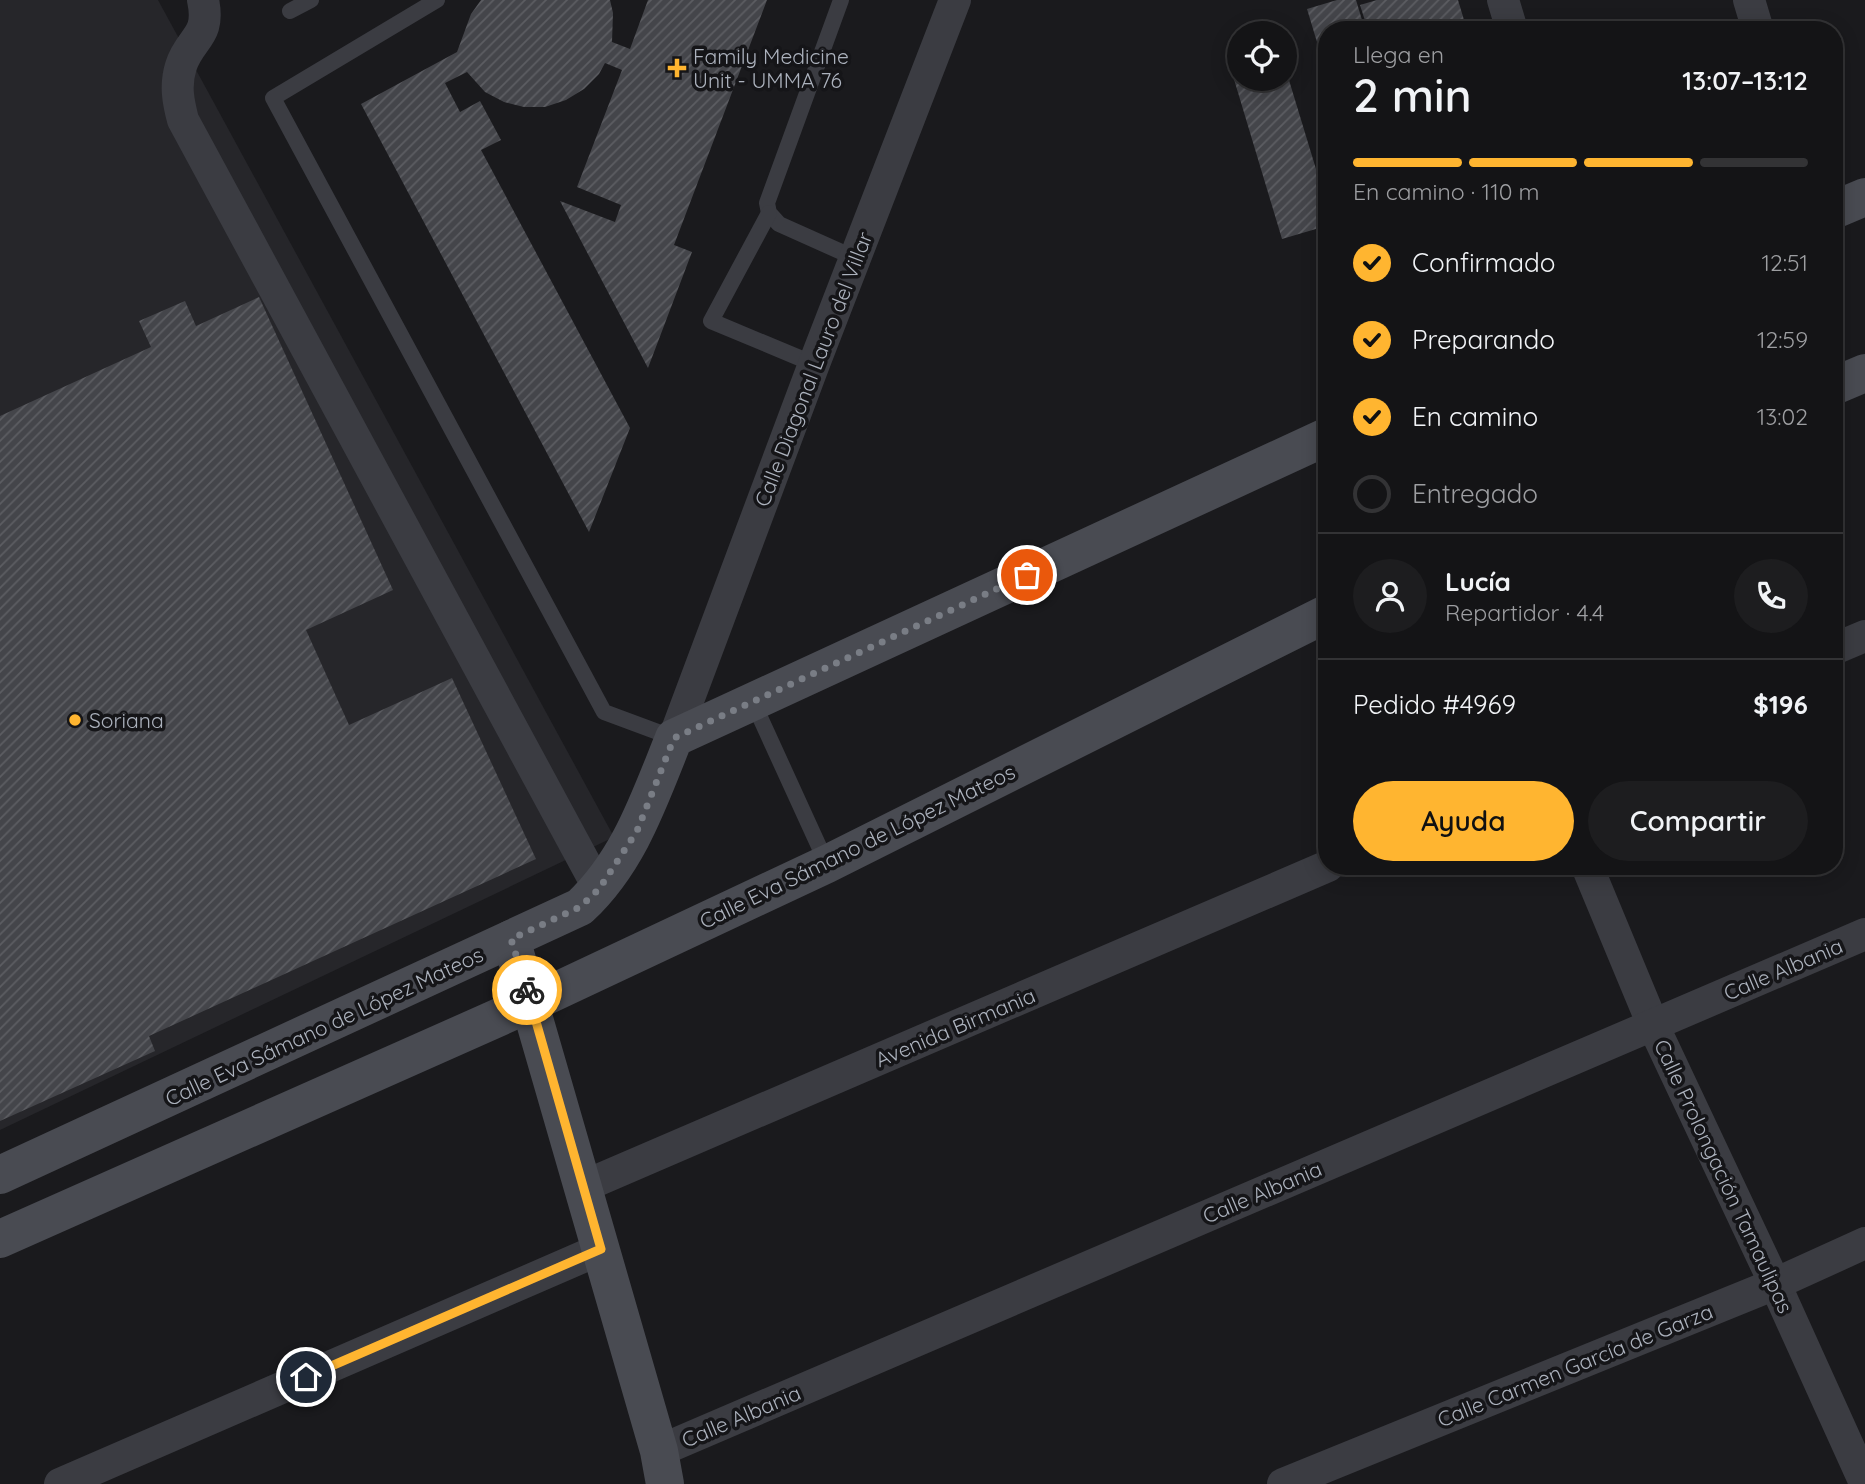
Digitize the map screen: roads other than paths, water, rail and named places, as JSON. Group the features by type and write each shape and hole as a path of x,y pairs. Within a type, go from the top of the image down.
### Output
{"main road":[{"path":"1843,207 1865,197"},
{"path":"1843,382 1865,373"},
{"path":"674,738 1318,441"},
{"name":"Calle Eva Sámano de López Mateos","path":"0,1239 531,1003 827,864 1318,618"},
{"name":"Calle Eva Sámano de López Mateos","path":"0,1175 580,907 599,889 637,831 674,738"},
{"path":"511,939 662,1468"}],"street":[{"path":"203,0 207,18 198,39 181,64 176,92 183,120 599,889"},
{"name":"Calle Diagonal Lauro del Villar","path":"674,738 814,364 955,0"},
{"path":"1503,0 1509,21"},
{"path":"1749,0 1755,21"},
{"path":"1843,645 1865,636"},
{"name":"Avenida Birmania","path":"582,1187 1318,870"},
{"name":"Calle Prolongación Tamaulipas","path":"1591,875 1653,1025 1775,1283 1865,1483"},
{"name":"Calle Albania","path":"662,1468 1865,933"},
{"name":"Calle Carmen García de Garza","path":"1283,1484 1775,1283 1865,1243"},
{"path":"60,1484 601,1249"}],"lane":[{"path":"290,11 311,0"},
{"path":"437,0 274,98 604,712 674,738"},
{"path":"841,0 767,203 769,213 779,224 855,258"},
{"path":"769,213 711,321 814,364"},
{"path":"753,702 827,864"}],"place":[{"name":"Family Medicine Unit - UMMA 76","path":"677,68"},
{"name":"Soriana","path":"75,720"}]}
